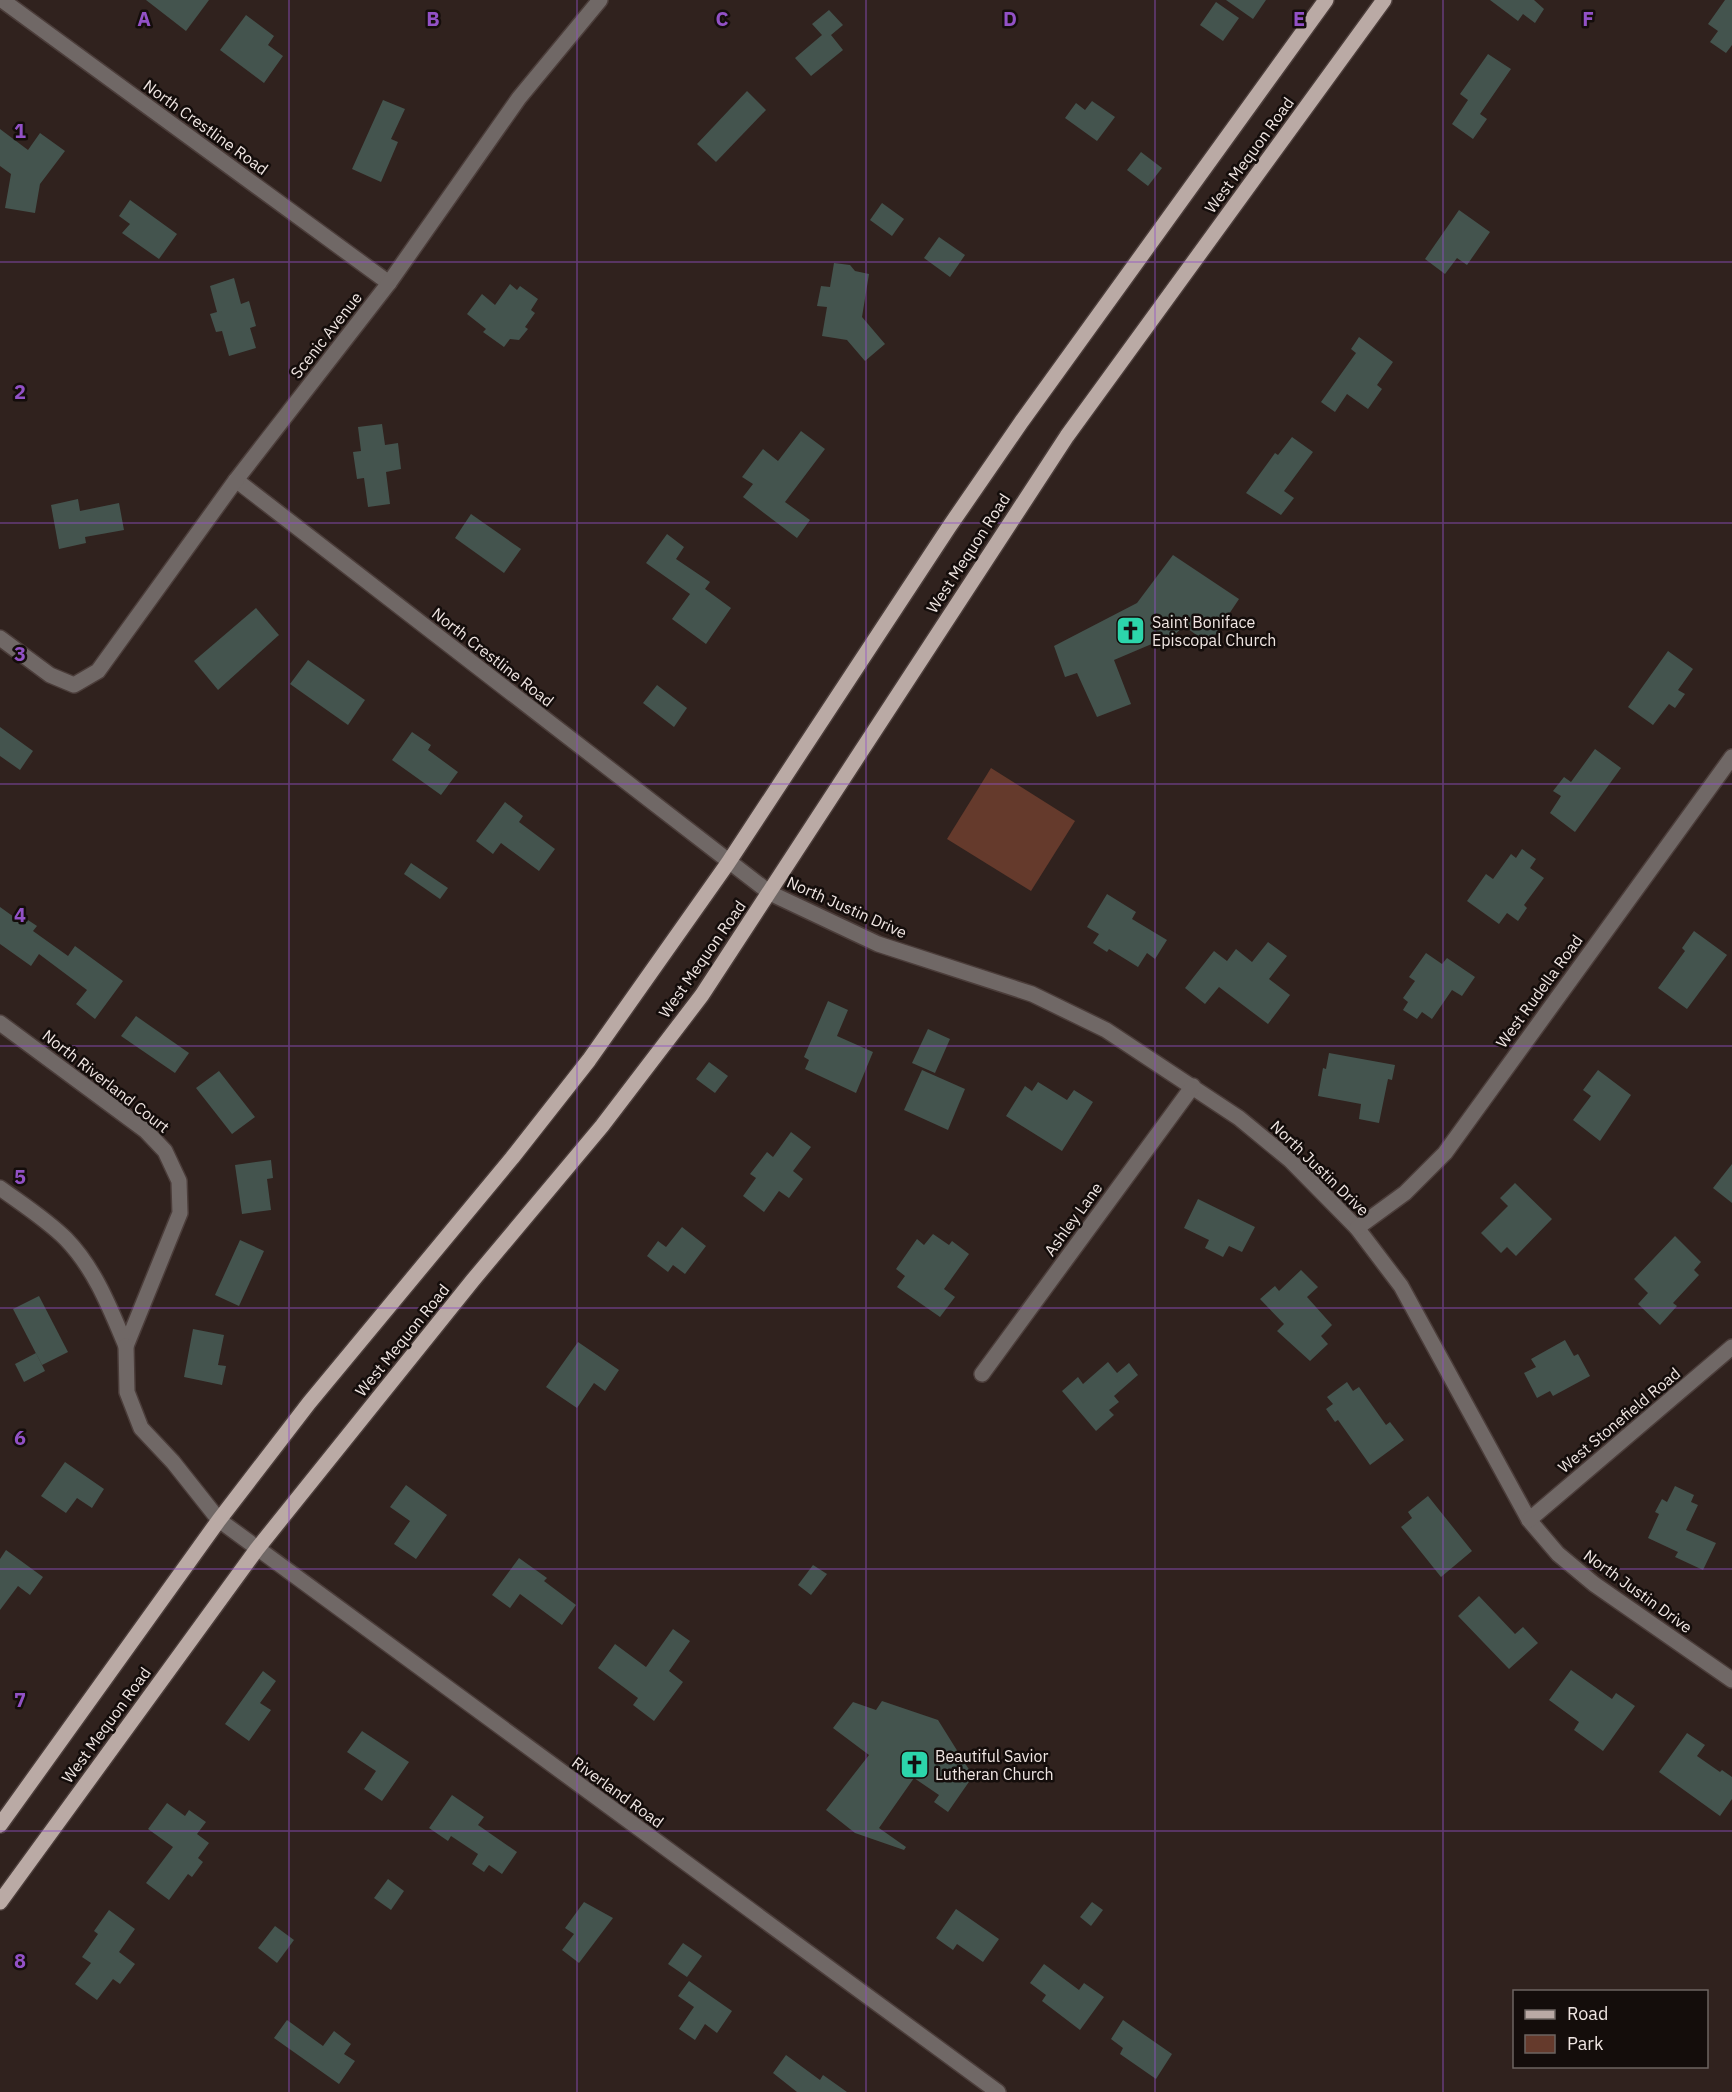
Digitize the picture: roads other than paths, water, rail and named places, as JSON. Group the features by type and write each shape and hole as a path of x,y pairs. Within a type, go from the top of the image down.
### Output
{"main road":[{"name":"West Mequon Road","path":"0,1825 219,1520 326,1381 512,1158 575,1078 728,863 1008,440 1326,0"},
{"name":"West Mequon Road","path":"0,1902 257,1549 473,1280 602,1126 702,995 1067,436 1384,0"}],"street":[{"name":"North Crestline Road","path":"2,0 389,283"},
{"name":"Scenic Avenue","path":"0,638 50,675 74,685 98,671 236,480 389,283 519,98 600,0"},
{"name":"North Crestline Road","path":"236,480 728,863"},
{"name":"West Rudella Road","path":"1357,1228 1405,1193 1445,1153 1732,757"},
{"name":"North Justin Drive","path":"728,863 770,893 878,944 1032,994 1106,1030 1239,1118 1290,1160 1357,1228 1401,1286 1529,1521 1558,1554 1594,1584 1732,1680"},
{"name":"North Riverland Court","path":"0,1023 146,1131 165,1151 179,1181 180,1213 126,1346"},
{"name":"Ashley Lane","path":"982,1374 1193,1086"},
{"name":"North Riverland Court","path":"0,1188 65,1238 87,1265 104,1294 126,1346 127,1392 141,1428 174,1462 219,1520"},
{"name":"West Stonefield Road","path":"1529,1521 1732,1347"},
{"name":"Riverland Road","path":"219,1520 998,2092"}],"place":[{"name":"Saint Boniface Episcopal Church","path":"1131,631"},
{"name":"Beautiful Savior Lutheran Church","path":"914,1765"}]}
